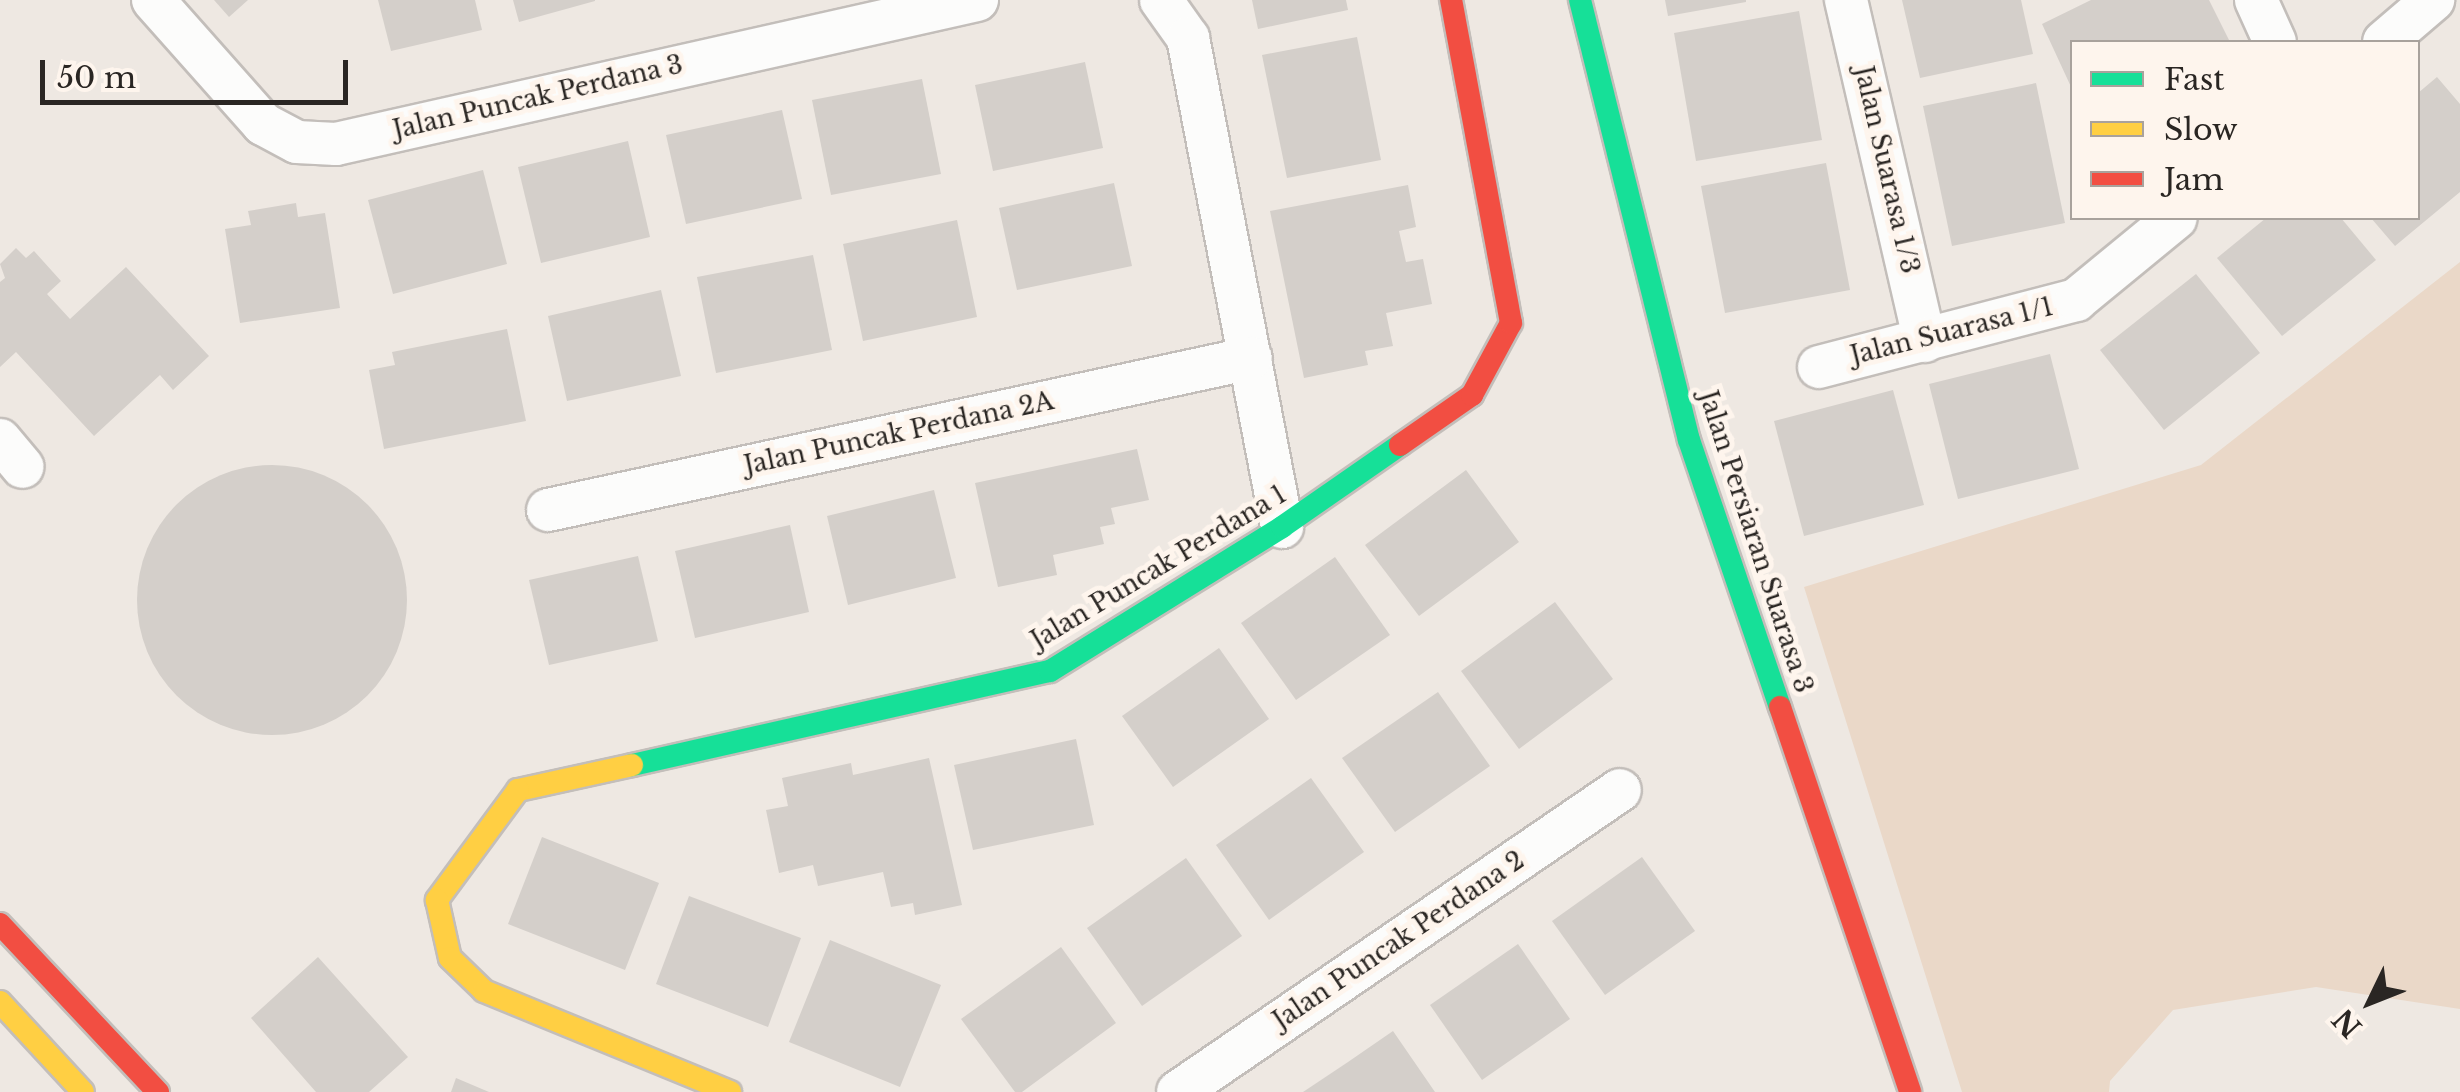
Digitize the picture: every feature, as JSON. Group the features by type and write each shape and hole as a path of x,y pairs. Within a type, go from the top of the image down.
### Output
{"street":[{"name":"Jalan Puncak Perdana 3","path":"153,0 263,124 297,142 336,144 977,0"},
{"path":"1162,0 1188,38 1282,528"},
{"name":"Jalan Puncak Perdana 1","path":"730,1092 484,991 450,958 437,900 518,790 1050,671 1282,528 1472,395 1510,323 1451,0"},
{"name":"Jalan Persiaran Suarasa 3","path":"1580,0 1689,440 1910,1092"},
{"name":"Jalan Suarasa 1/3","path":"1846,0 1925,341"},
{"path":"2256,0 2274,40"},
{"path":"2386,40 2433,0"},
{"name":"Jalan Suarasa 1/1","path":"1819,366 2076,300 2174,220"},
{"name":"Jalan Puncak Perdana 2A","path":"548,510 1251,358"},
{"name":"Jalan Puncak Perdana 2","path":"1178,1092 1620,790"},
{"path":"0,924 158,1092"},
{"path":"0,1002 83,1092"}],"shaded area":[{"path":"2460,262 2460,1009 2316,987 2173,1010 2110,1081 2109,1092 1962,1092 1804,587 2201,465"}],"building":[{"path":"214,0 248,0 229,17"},
{"path":"378,0 475,0 482,30 391,51"},
{"path":"513,0 595,0 595,1 519,22"},
{"path":"1252,0 1346,0 1348,10 1258,29"},
{"path":"1665,0 1746,0 1746,2 1668,16"},
{"path":"1902,0 2021,0 2033,54 1920,78"},
{"path":"2091,0 2209,0 2229,40 2070,40 2070,85 2042,24"},
{"path":"1799,11 1822,140 1696,161 1674,33"},
{"path":"1357,37 1381,160 1287,178 1262,55"},
{"path":"1085,62 1103,148 993,171 975,85"},
{"path":"2437,77 2460,104 2460,192 2395,246 2373,220 2420,220 2420,91"},
{"path":"922,79 941,174 831,195 812,100"},
{"path":"2036,83 2065,223 1952,246 1923,106"},
{"path":"782,110 802,199 686,224 666,135"},
{"path":"628,141 650,237 541,263 518,167"},
{"path":"1826,163 1850,290 1725,313 1701,186"},
{"path":"483,170 507,264 393,294 368,200"},
{"path":"1114,183 1132,266 1017,290 999,208"},
{"path":"1408,185 1416,227 1399,231 1406,262 1423,259 1432,304 1386,313 1393,346 1365,351 1368,365 1304,378 1270,211"},
{"path":"296,203 298,217 325,213 340,308 240,323 225,229 251,225 248,211"},
{"path":"957,220 977,317 863,341 843,244"},
{"path":"2264,220 2343,220 2376,260 2282,336 2217,258"},
{"path":"16,248 26,258 34,251 61,281 47,294 70,319 126,267 209,356 173,390 160,375 94,436 16,352 0,367 0,282 5,278 0,264"},
{"path":"813,255 832,350 716,373 697,277"},
{"path":"2196,274 2260,353 2164,430 2100,350"},
{"path":"661,290 681,376 567,401 548,316"},
{"path":"507,329 526,421 384,449 369,370 395,365 392,352"},
{"path":"2050,354 2079,469 1958,499 1929,384"},
{"path":"1893,390 1924,505 1804,536 1774,421"},
{"path":"1137,449 1149,500 1111,508 1115,524 1100,527 1104,544 1053,555 1057,575 998,587 975,483"},
{"path":"272,465 324,475 367,505 397,548 407,600 397,652 367,695 324,725 272,735 220,725 177,695 147,652 137,600 147,548 177,505 220,475"},
{"path":"1466,470 1519,542 1419,616 1365,545"},
{"path":"934,490 956,578 848,605 827,516"},
{"path":"790,525 809,612 695,638 675,551"},
{"path":"638,556 658,641 549,665 529,580"},
{"path":"1335,557 1390,635 1296,700 1241,623"},
{"path":"1555,602 1613,679 1519,749 1461,671"},
{"path":"1219,648 1269,719 1173,787 1122,716"},
{"path":"1438,692 1490,766 1395,832 1342,758"},
{"path":"1076,739 1094,825 973,850 954,765"},
{"path":"929,758 962,905 915,915 913,903 891,907 883,872 818,886 813,865 779,873 766,810 788,806 782,778 851,763 853,775"},
{"path":"1311,778 1364,852 1269,920 1216,845"},
{"path":"542,837 659,883 625,970 508,924"},
{"path":"1642,857 1695,931 1605,995 1552,921"},
{"path":"1186,858 1242,936 1142,1006 1087,928"},
{"path":"689,896 801,938 768,1027 656,984"},
{"path":"830,940 941,985 900,1087 789,1042"},
{"path":"1518,944 1570,1019 1482,1080 1430,1005"},
{"path":"1061,947 1116,1023 1022,1092 1015,1092 961,1019"},
{"path":"318,957 408,1057 369,1092 316,1092 251,1018"},
{"path":"1393,1031 1435,1092 1303,1092 1348,1062"},
{"path":"456,1078 489,1092 451,1092"}],"traffic: fast":[{"path":"1580,0 1689,440 1780,707"},
{"path":"632,765 1050,671 1282,527 1400,445"}],"traffic: slow":[{"path":"632,765 518,790 437,900 450,958 484,991 730,1092"},
{"path":"0,1002 83,1092"}],"traffic: jam":[{"path":"1400,445 1472,395 1511,323 1451,0"},
{"path":"1780,707 1910,1092"},
{"path":"0,924 158,1092"}]}
